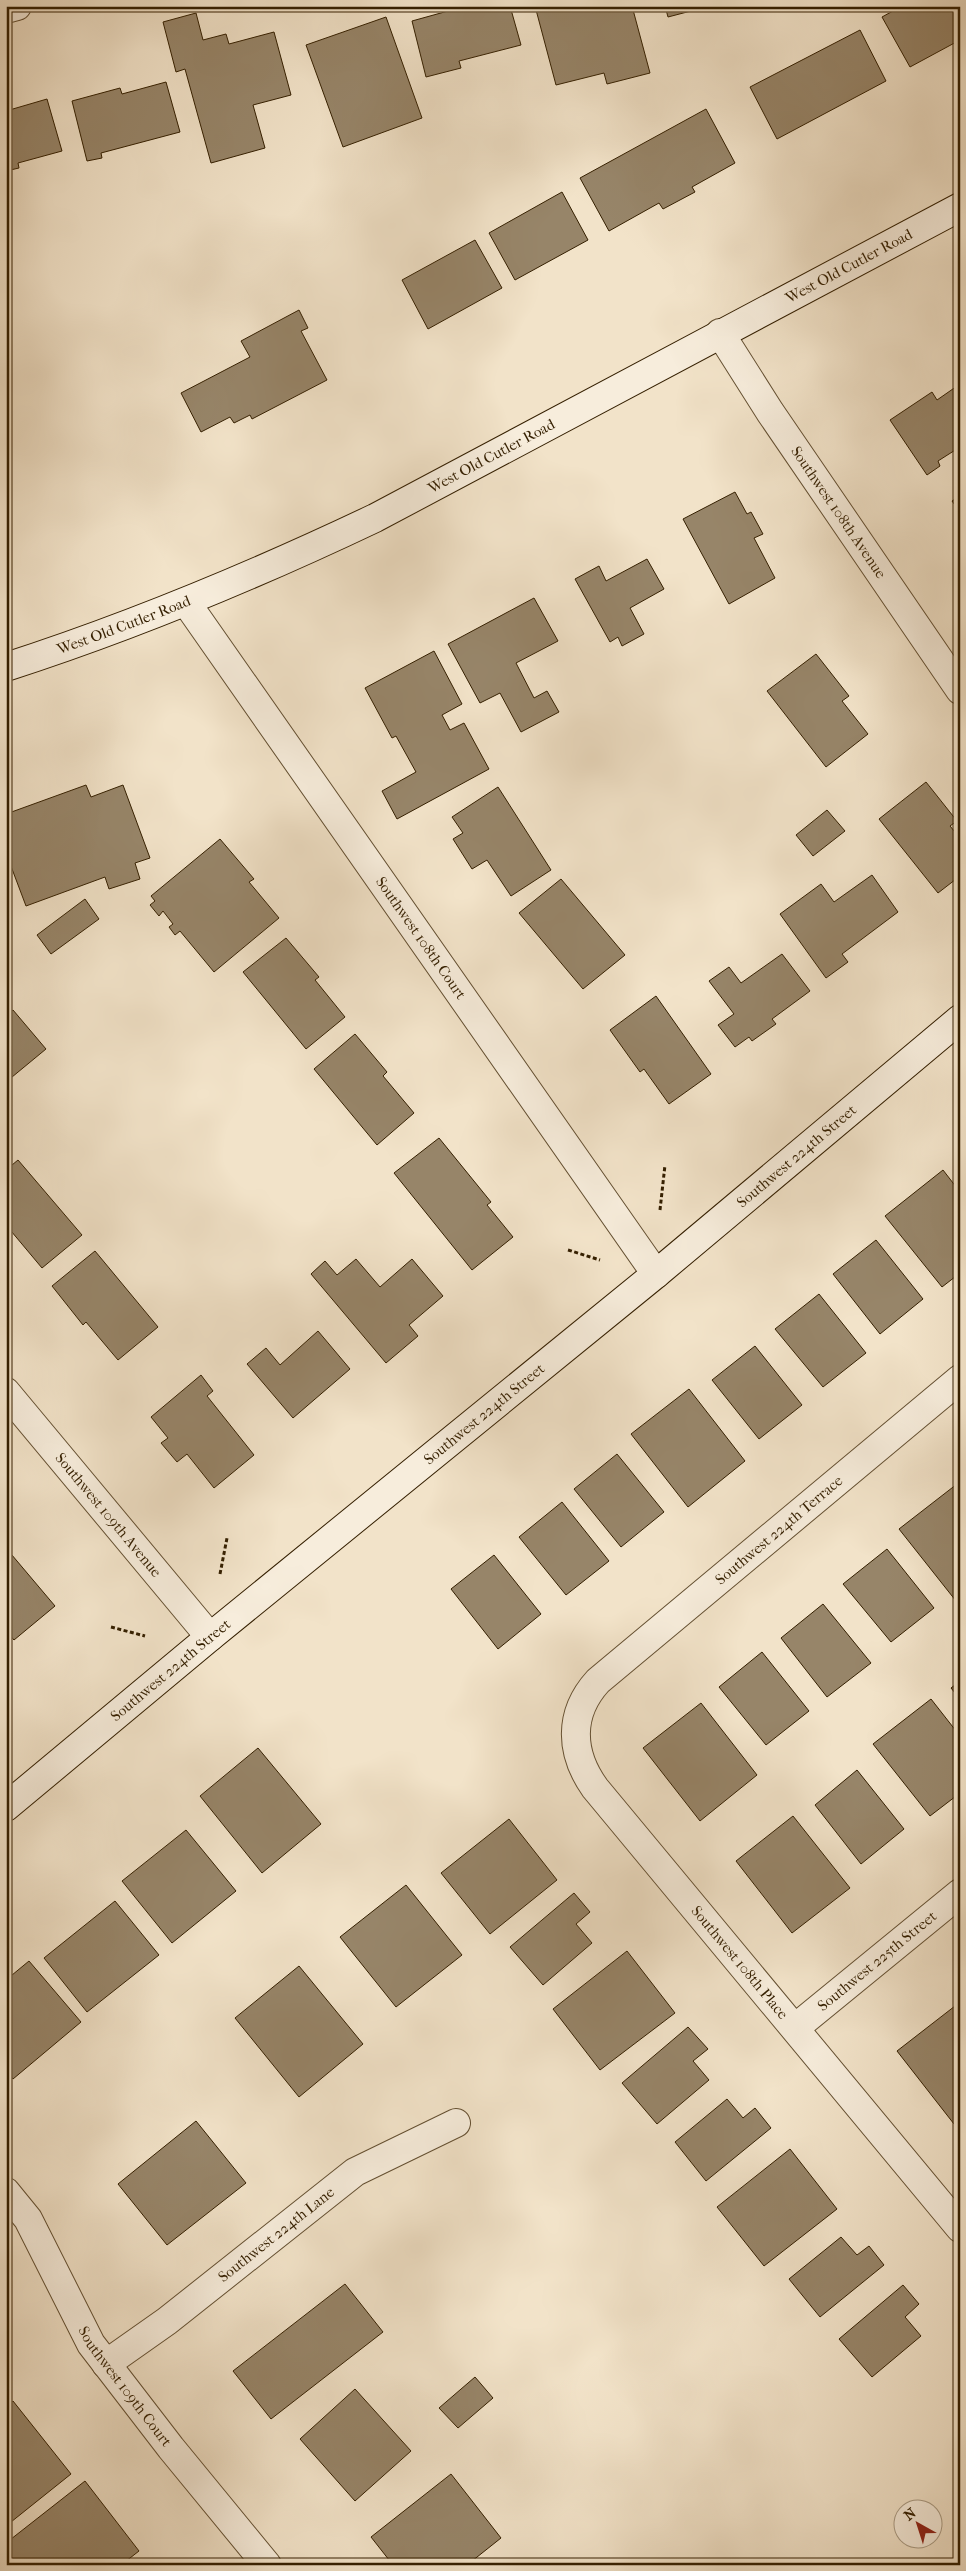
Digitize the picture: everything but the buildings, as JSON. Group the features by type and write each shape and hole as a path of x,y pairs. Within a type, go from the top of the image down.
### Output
{"street":[{"path":"6,9 17,6"},
{"name":"West Old Cutler Road","path":"6,667 75,645 186,602 293,557 375,518 960,207"},
{"name":"Southwest 108th Avenue","path":"720,333 770,412 960,690"},
{"name":"Southwest 108th Court","path":"186,602 656,1274"},
{"name":"Southwest 224th Street","path":"6,1807 210,1637 656,1274 960,1019"},
{"name":"Southwest 224th Terrace","path":"598,1681 960,1379"},
{"name":"Southwest 109th Avenue","path":"6,1392 210,1637"},
{"name":"Southwest 108th Place","path":"598,1681 582,1705 575,1739 578,1758 585,1774 960,2228"},
{"name":"Southwest 225th Street","path":"795,2028 960,1893"},
{"name":"Southwest 224th Lane","path":"106,2364 167,2321 355,2172 456,2123"},
{"name":"Southwest 109th Court","path":"6,2192 28,2219 92,2344 106,2364 171,2448 268,2565"}],"path":[{"path":"660,1210 665,1165"},
{"path":"568,1250 600,1260"},
{"path":"220,1574 227,1538"},
{"path":"111,1627 145,1636"}]}
